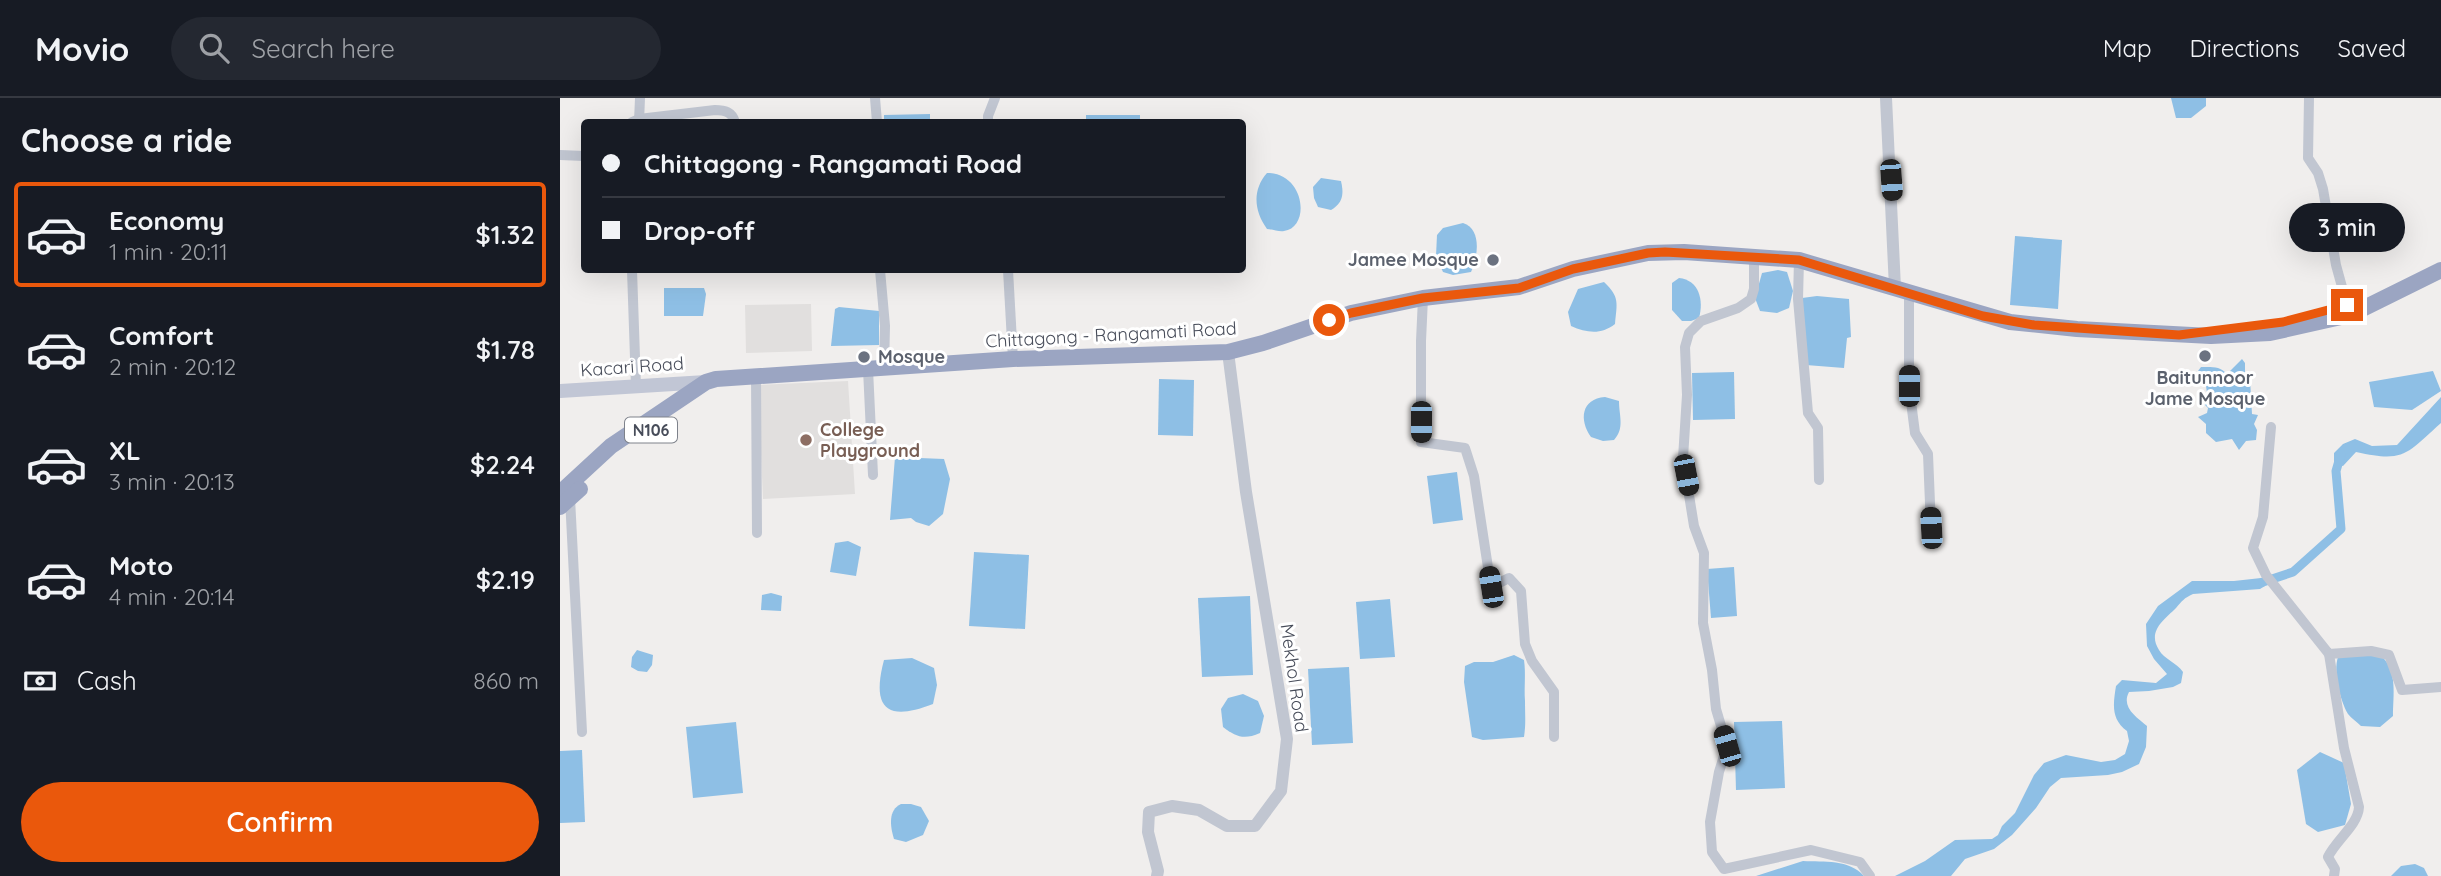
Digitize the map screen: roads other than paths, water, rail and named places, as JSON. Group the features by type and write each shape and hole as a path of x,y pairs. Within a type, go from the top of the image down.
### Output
{"highway":[{"name":"Chittagong - Rangamati Road","path":"563,500 662,416 709,386 756,375 1013,359 1228,352 1351,313 1423,298 1519,288 1573,269 1648,253 1684,252 1799,260 2010,322 2235,337 2270,333 2348,310 2441,270"},
{"path":"2348,310 2441,258"}],"main road":[{"name":"Kacari Road","path":"560,391 709,386"}],"street":[{"path":"637,119 640,98"},
{"path":"875,98 877,119"},
{"path":"989,119 995,98"},
{"path":"1885,98 1909,386 1915,433 1928,454 1931,528"},
{"path":"2309,98 2308,158 2318,173 2323,189 2336,265 2348,310"},
{"path":"653,119 724,110 734,119"},
{"path":"560,155 581,156"},
{"path":"1754,256 1754,289 1751,299 1738,308 1701,321 1689,333 1685,346 1687,395 1683,458 1694,526 1704,553 1703,623 1716,709 1727,746 1710,821 1712,852 1724,869 1811,850 1860,862 1870,876"},
{"path":"1799,260 1798,299 1808,413 1818,428 1819,480"},
{"path":"632,273 636,387"},
{"path":"873,475 876,368 884,317 880,273"},
{"path":"1009,273 1013,359"},
{"path":"1423,298 1421,442 1465,448 1474,476 1491,587 1509,578 1521,591 1525,643 1532,661 1554,692 1554,737"},
{"name":"Mekhol Road","path":"1157,876 1148,832 1149,812 1171,806 1199,810 1227,826 1255,826 1281,791 1287,739 1245,492 1228,352"},
{"path":"756,375 757,533"},
{"path":"2271,427 2263,517 2253,548 2266,575 2329,654 2344,748 2359,807 2358,816 2334,845 2328,857 2335,869 2334,876"},
{"path":"563,500 582,732"},
{"path":"2329,654 2371,651 2389,655 2402,690 2441,687"}],"water":[{"path":"2171,98 2206,98 2206,106 2191,118 2176,118"},
{"path":"930,114 930,119 884,119 884,115"},
{"path":"1086,115 1140,115 1140,119 1086,119"},
{"path":"1267,173 1280,175 1289,181 1300,200 1298,220 1293,227 1284,231 1267,229 1259,215 1257,193"},
{"path":"1321,178 1341,181 1342,198 1331,210 1318,207 1314,198 1313,187"},
{"path":"1463,223 1469,226 1476,237 1475,259 1471,272 1453,275 1443,272 1436,256 1437,235 1443,228"},
{"path":"2015,236 2062,240 2058,309 2010,305"},
{"path":"1778,270 1787,272 1793,291 1789,308 1777,313 1760,311 1755,298 1762,273"},
{"path":"1679,278 1691,283 1698,292 1701,304 1699,318 1682,321 1672,310 1672,283"},
{"path":"1604,282 1613,292 1616,301 1615,324 1594,332 1571,326 1568,312 1578,289"},
{"path":"664,288 704,288 706,294 703,316 664,316"},
{"path":"1817,296 1849,299 1851,337 1847,338 1844,368 1806,365 1802,298"},
{"path":"839,307 879,311 879,345 831,346 835,309"},
{"path":"2242,359 2245,363 2245,374 2250,379 2252,414 2258,415 2254,424 2257,430 2256,440 2246,441 2239,450 2232,439 2216,442 2206,433 2206,424 2198,417 2207,413 2208,408 2203,398 2207,393 2202,381 2204,373 2198,371 2201,367 2212,367 2227,374"},
{"path":"2433,371 2441,391 2412,410 2374,407 2369,382"},
{"path":"1734,372 1735,419 1693,420 1692,373"},
{"path":"1159,379 1194,380 1193,436 1158,435"},
{"path":"1605,397 1619,401 1620,426 1614,440 1603,441 1591,437 1585,424 1584,411 1591,402"},
{"path":"2441,397 2441,423 2412,449 2395,456 2356,452 2343,466 2334,464 2334,453 2343,444 2355,439 2372,446 2397,445"},
{"path":"895,457 944,459 950,479 943,514 929,526 911,518 890,520"},
{"path":"1457,472 1463,520 1433,524 1427,476"},
{"path":"848,541 861,547 856,576 830,572 835,543"},
{"path":"974,552 1029,555 1025,629 969,626"},
{"path":"1734,567 1737,616 1711,618 1707,569"},
{"path":"2261,578 2265,586 2260,589 2193,594 2183,600 2158,626 2155,637 2159,650 2183,672 2181,683 2173,687 2129,692 2128,707 2147,726 2146,747 2139,764 2108,775 2061,778 2050,787 2012,835 1994,849 1965,859 1951,876 1895,876 1925,861 1955,840 1992,839 1998,835 2002,826 2015,813 2034,775 2044,763 2066,755 2101,762 2115,760 2125,754 2129,741 2127,731 2118,722 2114,711 2116,686 2122,680 2156,683 2167,674 2147,646 2146,624 2158,606 2192,581"},
{"path":"771,593 782,596 781,611 761,610 762,595"},
{"path":"1250,596 1253,675 1202,677 1198,598"},
{"path":"1390,599 1395,657 1360,659 1356,602"},
{"path":"637,650 653,655 652,665 647,672 631,667 632,657"},
{"path":"1514,655 1524,660 1524,737 1483,740 1472,737 1464,682 1465,666 1474,662 1493,662"},
{"path":"2381,656 2390,668 2393,716 2380,727 2361,726 2348,714 2342,701 2337,678 2338,657"},
{"path":"912,658 934,668 937,685 933,704 904,712 894,711 886,707 880,690 884,660"},
{"path":"1349,667 1353,743 1312,745 1308,669"},
{"path":"1243,694 1258,701 1264,716 1260,733 1245,737 1223,727 1221,709 1228,698"},
{"path":"1782,721 1785,788 1736,790 1734,722"},
{"path":"736,722 743,793 693,798 686,727"},
{"path":"582,750 585,822 560,823 560,751"},
{"path":"2320,752 2344,763 2351,804 2345,825 2318,832 2306,824 2297,770"},
{"path":"901,804 921,807 929,821 923,835 906,842 894,839 892,829 892,814"},
{"path":"1803,861 1844,864 1864,876 1756,876"},
{"path":"2415,864 2424,868 2428,876 2391,876 2401,866"}],"waterway":[{"path":"2263,582 2293,572 2341,529 2336,471 2341,454"}],"place":[{"name":"Jamee Mosque","path":"1493,260"},
{"name":"Baitunnoor Jame Mosque","path":"2205,356"},
{"name":"Mosque","path":"864,357"},
{"name":"College Playground","path":"806,440"}]}
